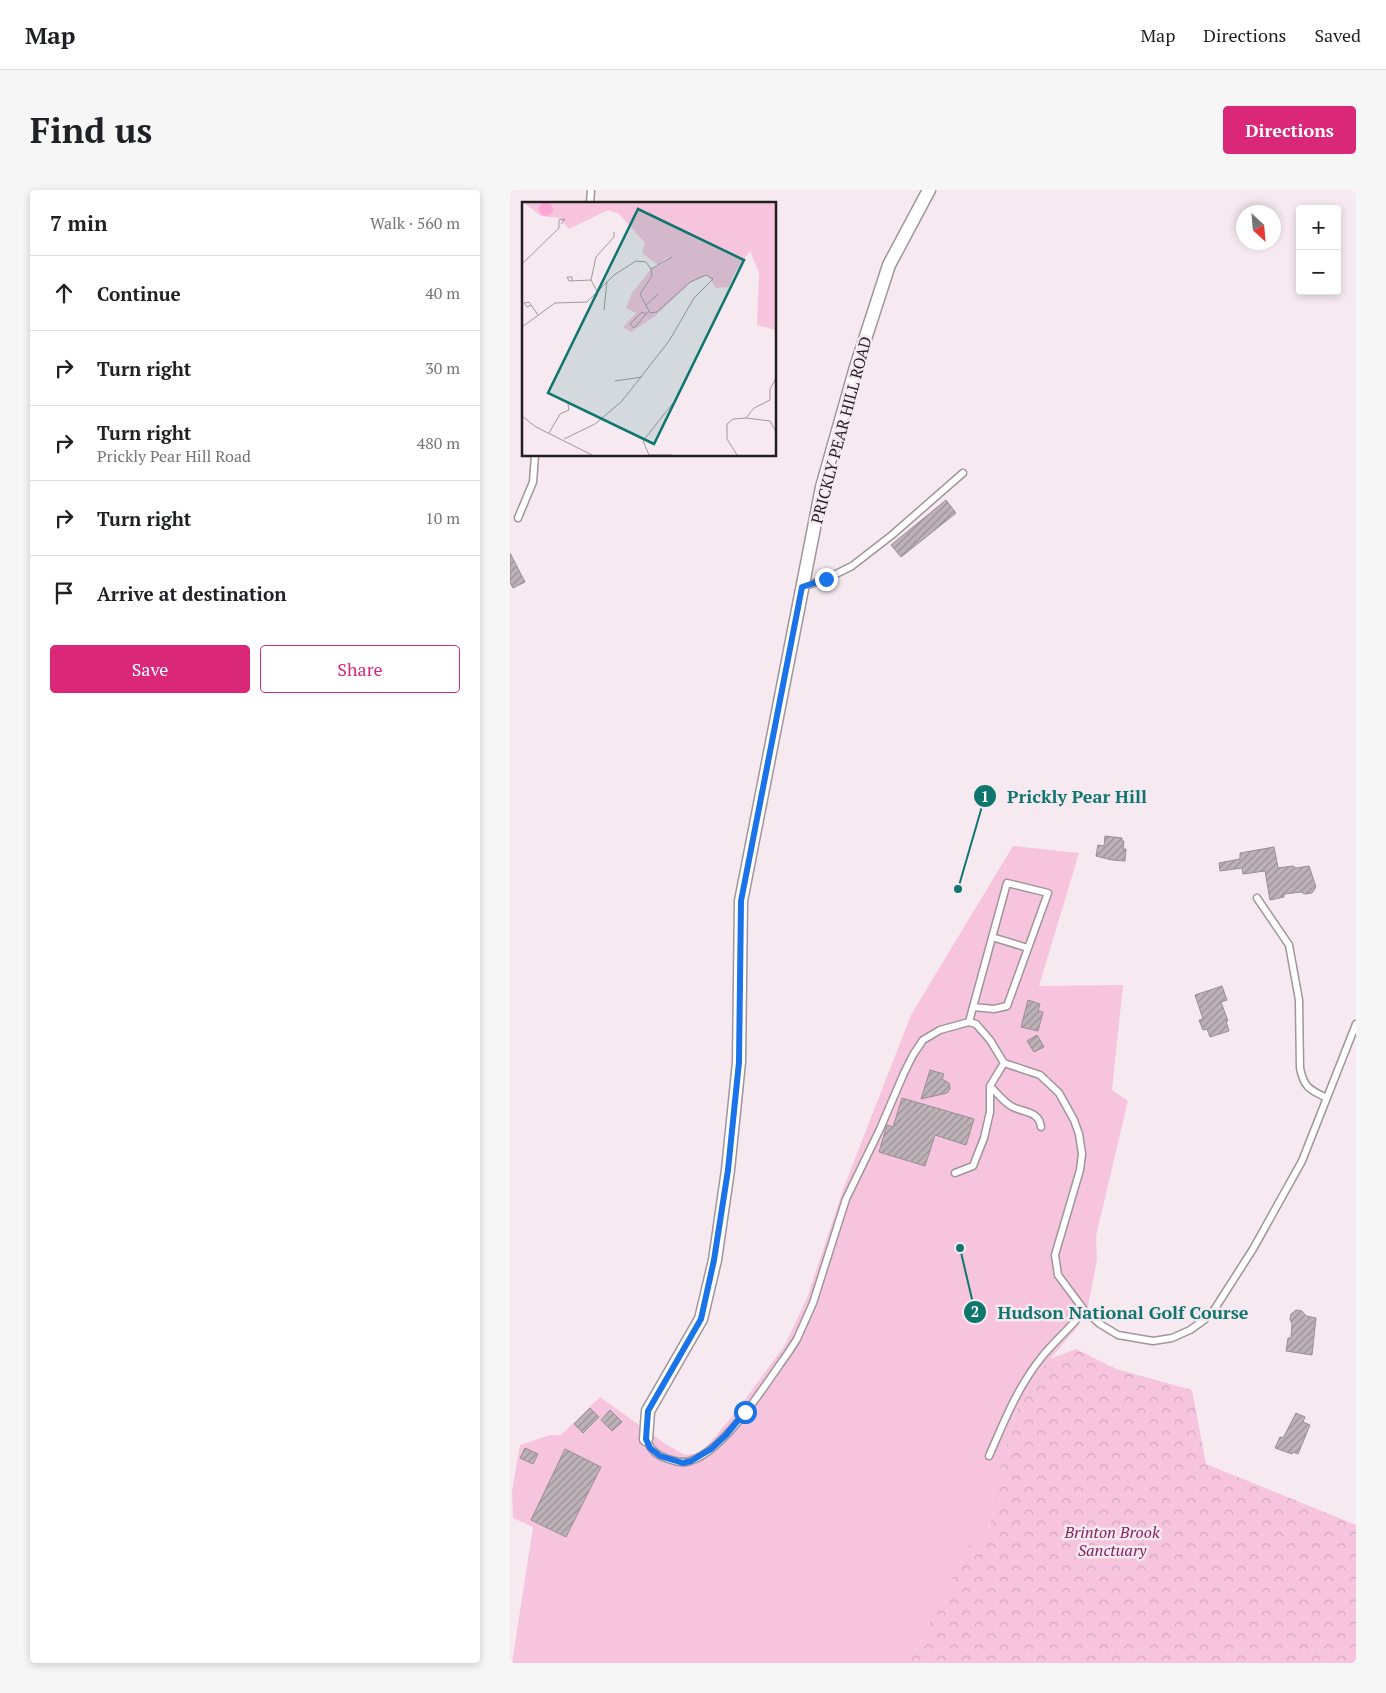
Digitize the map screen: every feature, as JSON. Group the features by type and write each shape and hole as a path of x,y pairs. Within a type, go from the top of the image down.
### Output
{"street":[{"name":"PRICKLY PEAR HILL ROAD","path":"646,1439 648,1411 701,1319 714,1260 728,1170 739,1062 741,901 822,487 889,265 929,190"}],"lane":[{"path":"518,518 533,482 535,456"},
{"path":"802,587 826,579 852,566 892,535 963,473"},
{"path":"969,1022 973,1007 992,937 1007,883 1048,893 1007,1006 994,1009 973,1007"},
{"path":"1256,898 1289,944 1299,1000 1302,1077 1305,1084 1311,1090 1327,1098"},
{"path":"992,937 1028,948"},
{"path":"646,1439 650,1448 660,1456 683,1463 691,1461 711,1449 745,1412 788,1353 813,1303 846,1199 877,1136 913,1055 923,1040 940,1030 969,1022 976,1024 990,1040 1004,1063 1040,1075 1051,1084 1068,1108 1079,1134 1082,1154 1080,1170 1055,1255 1058,1275 1084,1310 1100,1324 1118,1335 1153,1341 1172,1338 1190,1330 1214,1310 1262,1236 1298,1169 1356,1024"},
{"path":"955,1173 973,1166 984,1138 990,1112 990,1086 1004,1063"},
{"path":"990,1086 1013,1107 1036,1115 1040,1120 1041,1126"},
{"path":"988,1456 1016,1393 1041,1358 1084,1310"}],"green space":[{"path":"1013,846 1079,853 1039,986 1123,985 1112,1090 1128,1101 1096,1236 1097,1260 1088,1306 1079,1325 1022,1392 993,1489 995,1506 989,1527 974,1547 969,1546 951,1579 938,1611 909,1663 512,1663 533,1527 513,1518 512,1491 520,1445 550,1435 561,1435 600,1397 664,1443 685,1455 701,1453 736,1412 785,1345 807,1298 844,1187 911,1015"},
{"name":"Brinton Brook Sanctuary","path":"1076,1349 1116,1369 1192,1390 1206,1464 1356,1525 1356,1663 909,1663 969,1545 974,1547 989,1527 995,1506 993,1489 1022,1392 1050,1359"}],"building":[{"path":"946,500 956,513 901,557 891,545"},
{"path":"510,553 525,582 513,588 510,583"},
{"path":"1105,836 1122,838 1122,841 1124,841 1123,849 1126,849 1125,861 1096,856 1098,845 1104,846"},
{"path":"1274,847 1278,868 1309,866 1316,887 1312,893 1284,894 1284,897 1270,900 1265,871 1243,874 1242,868 1220,871 1219,863 1240,859 1240,853"},
{"path":"1222,986 1227,1000 1221,1002 1228,1021 1226,1021 1229,1031 1210,1037 1207,1029 1203,1030 1199,1020 1203,1019 1195,995"},
{"path":"1028,1000 1040,1004 1038,1011 1043,1012 1038,1031 1021,1027"},
{"path":"1037,1035 1044,1047 1034,1052 1027,1041"},
{"path":"930,1070 944,1074 942,1079 949,1083 950,1089 947,1093 921,1099"},
{"path":"902,1098 974,1119 966,1145 935,1135 925,1166 879,1152 887,1125 893,1127"},
{"path":"1296,1310 1302,1311 1306,1316 1316,1318 1312,1355 1286,1351 1288,1338 1291,1338 1291,1314"},
{"path":"590,1408 599,1417 583,1433 574,1424"},
{"path":"610,1410 622,1422 612,1431 601,1420"},
{"path":"1296,1413 1305,1417 1303,1422 1310,1425 1298,1454 1293,1452 1292,1454 1275,1448 1280,1437 1283,1438"},
{"path":"525,1448 538,1454 533,1464 520,1458"},
{"path":"565,1449 601,1467 566,1537 531,1520"}],"place":[{"name":"Prickly Pear Hill","path":"958,889"},
{"name":"Hudson National Golf Course","path":"960,1248"}],"route":[{"path":"745,1412 726,1435 711,1449 691,1461 683,1463 660,1456 650,1448 646,1439 648,1411 701,1319 714,1260 728,1170 739,1062 741,901 802,587 826,579"}]}
